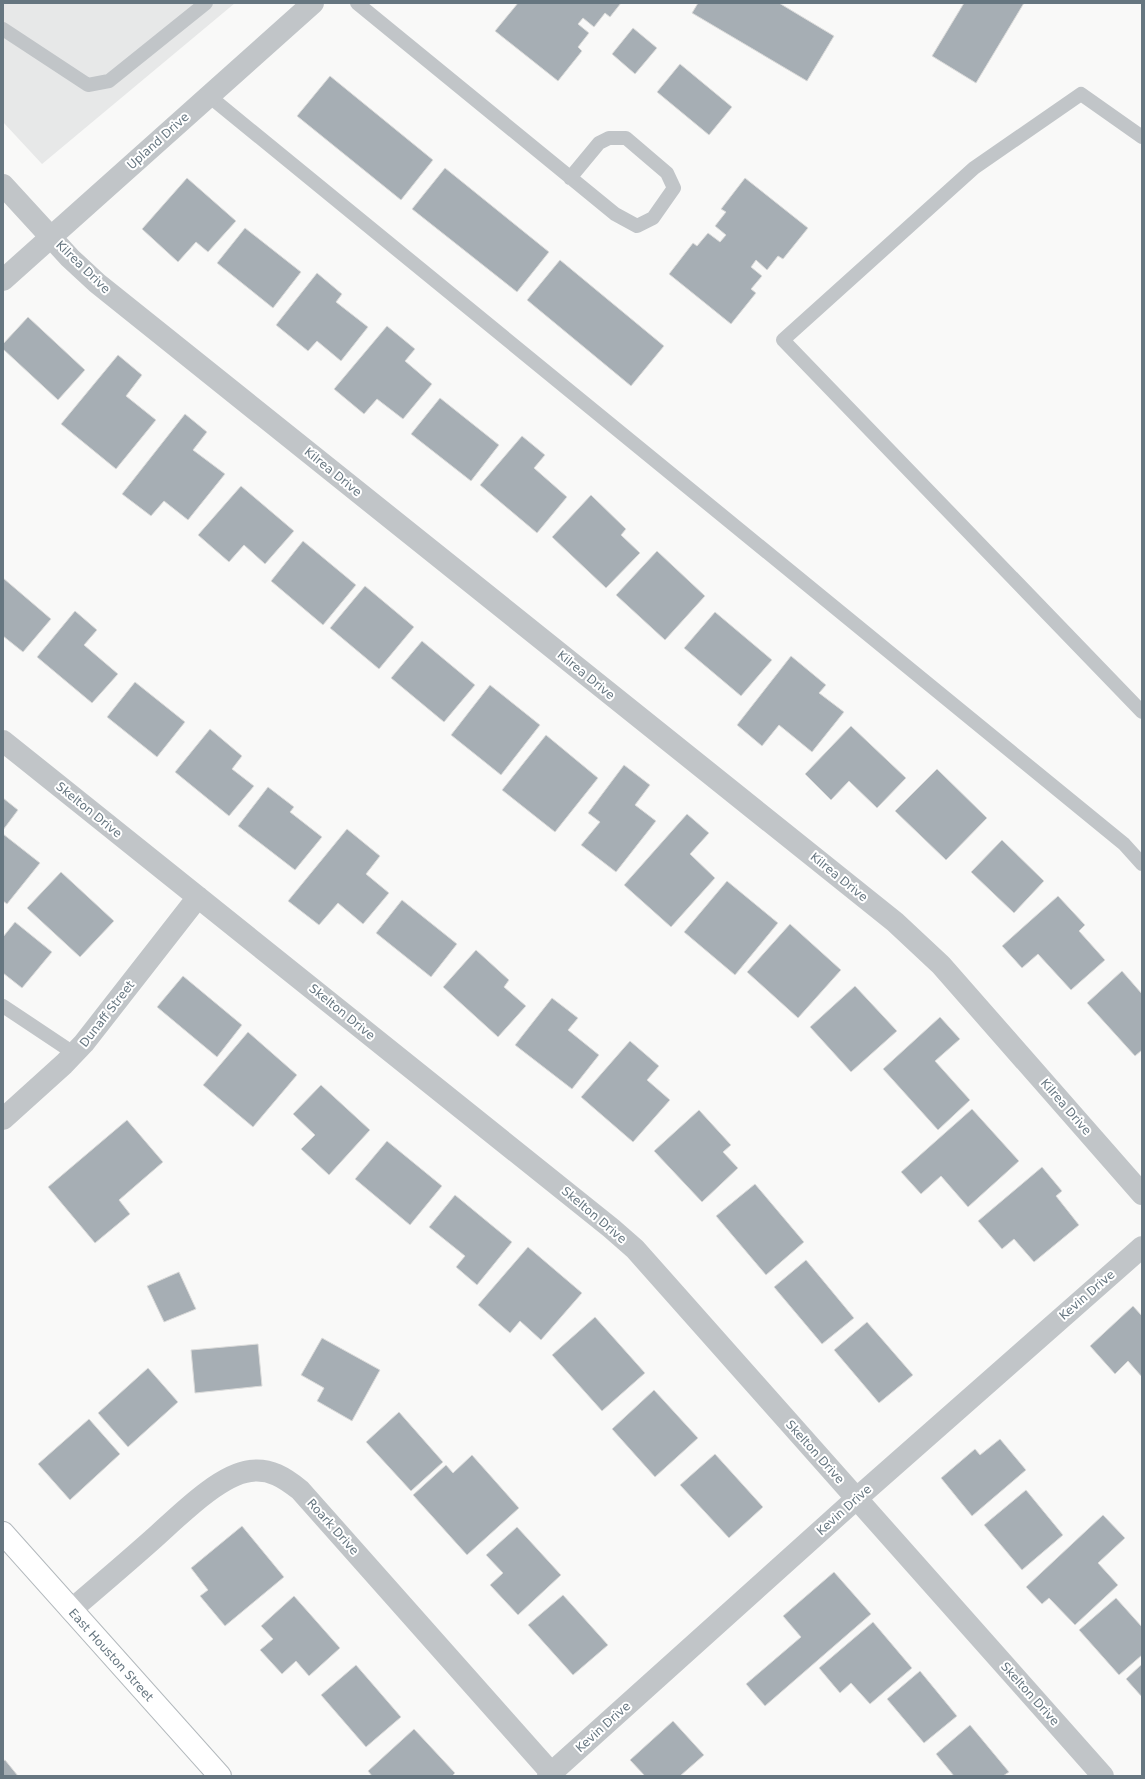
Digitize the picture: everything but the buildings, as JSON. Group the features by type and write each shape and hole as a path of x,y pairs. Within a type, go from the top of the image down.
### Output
{"main road":[{"name":"East Houston Street","path":"3,1533 220,1776"}],"street":[{"name":"Upland Drive","path":"3,280 313,3"},
{"name":"Kilrea Drive","path":"3,185 70,258 97,283 895,922 941,966 1142,1194"},
{"name":"Skelton Drive","path":"3,741 612,1228 634,1249 1103,1776"},
{"name":"Dunaff Street","path":"3,1119 75,1054 198,897"},
{"name":"Kevin Drive","path":"551,1775 856,1499 1142,1247"},
{"name":"Roark Drive","path":"71,1610 202,1496 233,1475 251,1471 269,1472 286,1478 300,1490 551,1775"}],"lane":[{"path":"3,29 88,85 109,81 206,3"},
{"path":"357,3 570,178 615,214 637,226 653,218 674,188 667,173 626,138 609,138 600,143 570,178"},
{"path":"1142,137 1081,94 974,168 783,340 1142,712"},
{"path":"209,96 1124,844 1142,864"},
{"path":"3,1006 75,1054"}],"shaded area":[{"path":"3,3 235,3 42,164 3,122"}]}
